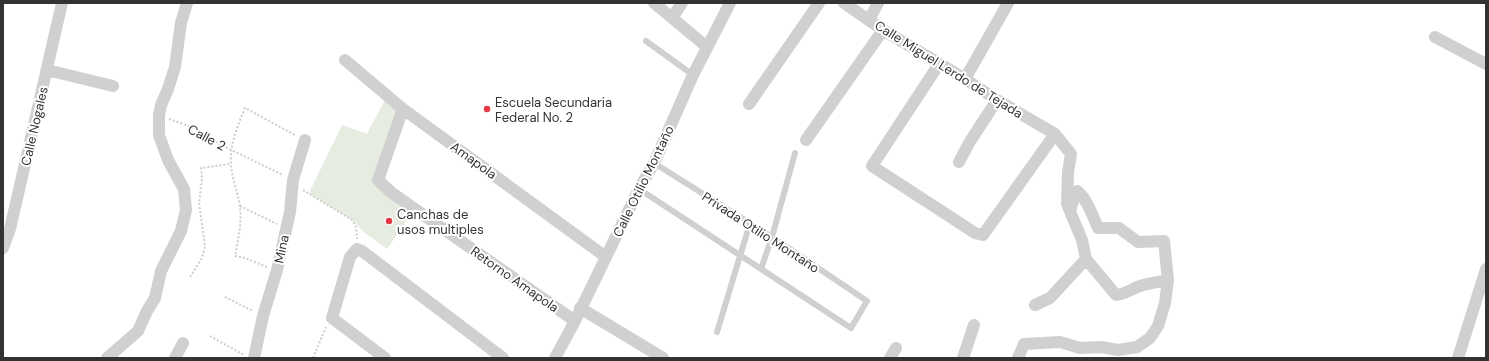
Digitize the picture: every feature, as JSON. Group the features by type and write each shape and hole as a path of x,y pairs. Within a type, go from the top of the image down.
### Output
{"street":[{"name":"Calle Nogales","path":"3,248 6,229 47,70 62,3"},
{"path":"107,358 138,331 147,311 156,298 161,271 181,231 186,210 184,188 168,160 159,135 159,115 161,105 175,67 181,23 187,3"},
{"path":"654,3 707,47"},
{"path":"672,18 682,3"},
{"name":"Calle Otilio Montaño","path":"555,358 639,189 654,163 693,75 730,3"},
{"path":"749,104 819,3"},
{"name":"Calle Miguel Lerdo de Tejada","path":"844,3 884,30 1055,134"},
{"path":"869,20 878,3"},
{"path":"966,79 1008,3"},
{"path":"806,140 884,30"},
{"path":"1435,37 1486,64"},
{"name":"Amapola","path":"346,60 403,109 606,257"},
{"path":"939,64 872,166 975,233 983,235 1055,134 1071,154 1068,172 1067,204 1082,240 1086,259 1116,295 1122,295 1130,290 1147,284 1168,280"},
{"path":"47,70 113,86"},
{"path":"959,162 969,142 997,100"},
{"name":"Retorno Amapola","path":"403,109 378,180 392,193 575,320"},
{"name":"Mina","path":"254,358 263,316 277,270 285,228 290,212 293,184 305,140"},
{"path":"1018,358 1024,344 1060,342 1080,348 1102,347 1117,354 1137,347 1150,338 1158,326 1165,304 1168,280 1164,241 1138,242 1120,228 1098,228 1088,205 1082,195 1077,191 1074,194 1070,212"},
{"path":"385,358 332,318 350,257 357,249 362,251 503,358"},
{"path":"1035,305 1050,298 1086,259"},
{"path":"1458,358 1486,269"},
{"path":"580,308 663,358"},
{"path":"963,358 974,325"},
{"path":"175,358 183,343"}],"lane":[{"path":"646,41 693,75"},
{"path":"639,189 761,269 772,237 795,153"},
{"name":"Privada Otilio Montaño","path":"654,163 772,237 867,301 851,328 761,269"},
{"path":"717,332 751,224"}],"path":[{"path":"277,270 245,258 235,256 239,230 240,206 230,164 232,150 238,124 245,108 305,140"},
{"name":"Calle 2","path":"159,115 197,129 221,146 232,150 304,190 352,220 356,228 357,249"},
{"path":"190,277 202,258 205,246 199,203 201,168 230,164"},
{"path":"240,206 285,228"},
{"path":"225,298 263,316"},
{"path":"313,358 329,320 332,318"},
{"path":"210,336 248,358"}],"shaded area":[{"path":"387,96 403,109 378,180 414,210 387,249 364,232 352,220 309,193 342,125 367,134"}],"place":[{"name":"Escuela Secundaria Federal No. 2","path":"487,109"},
{"name":"Canchas de usos multiples","path":"389,221"}]}
